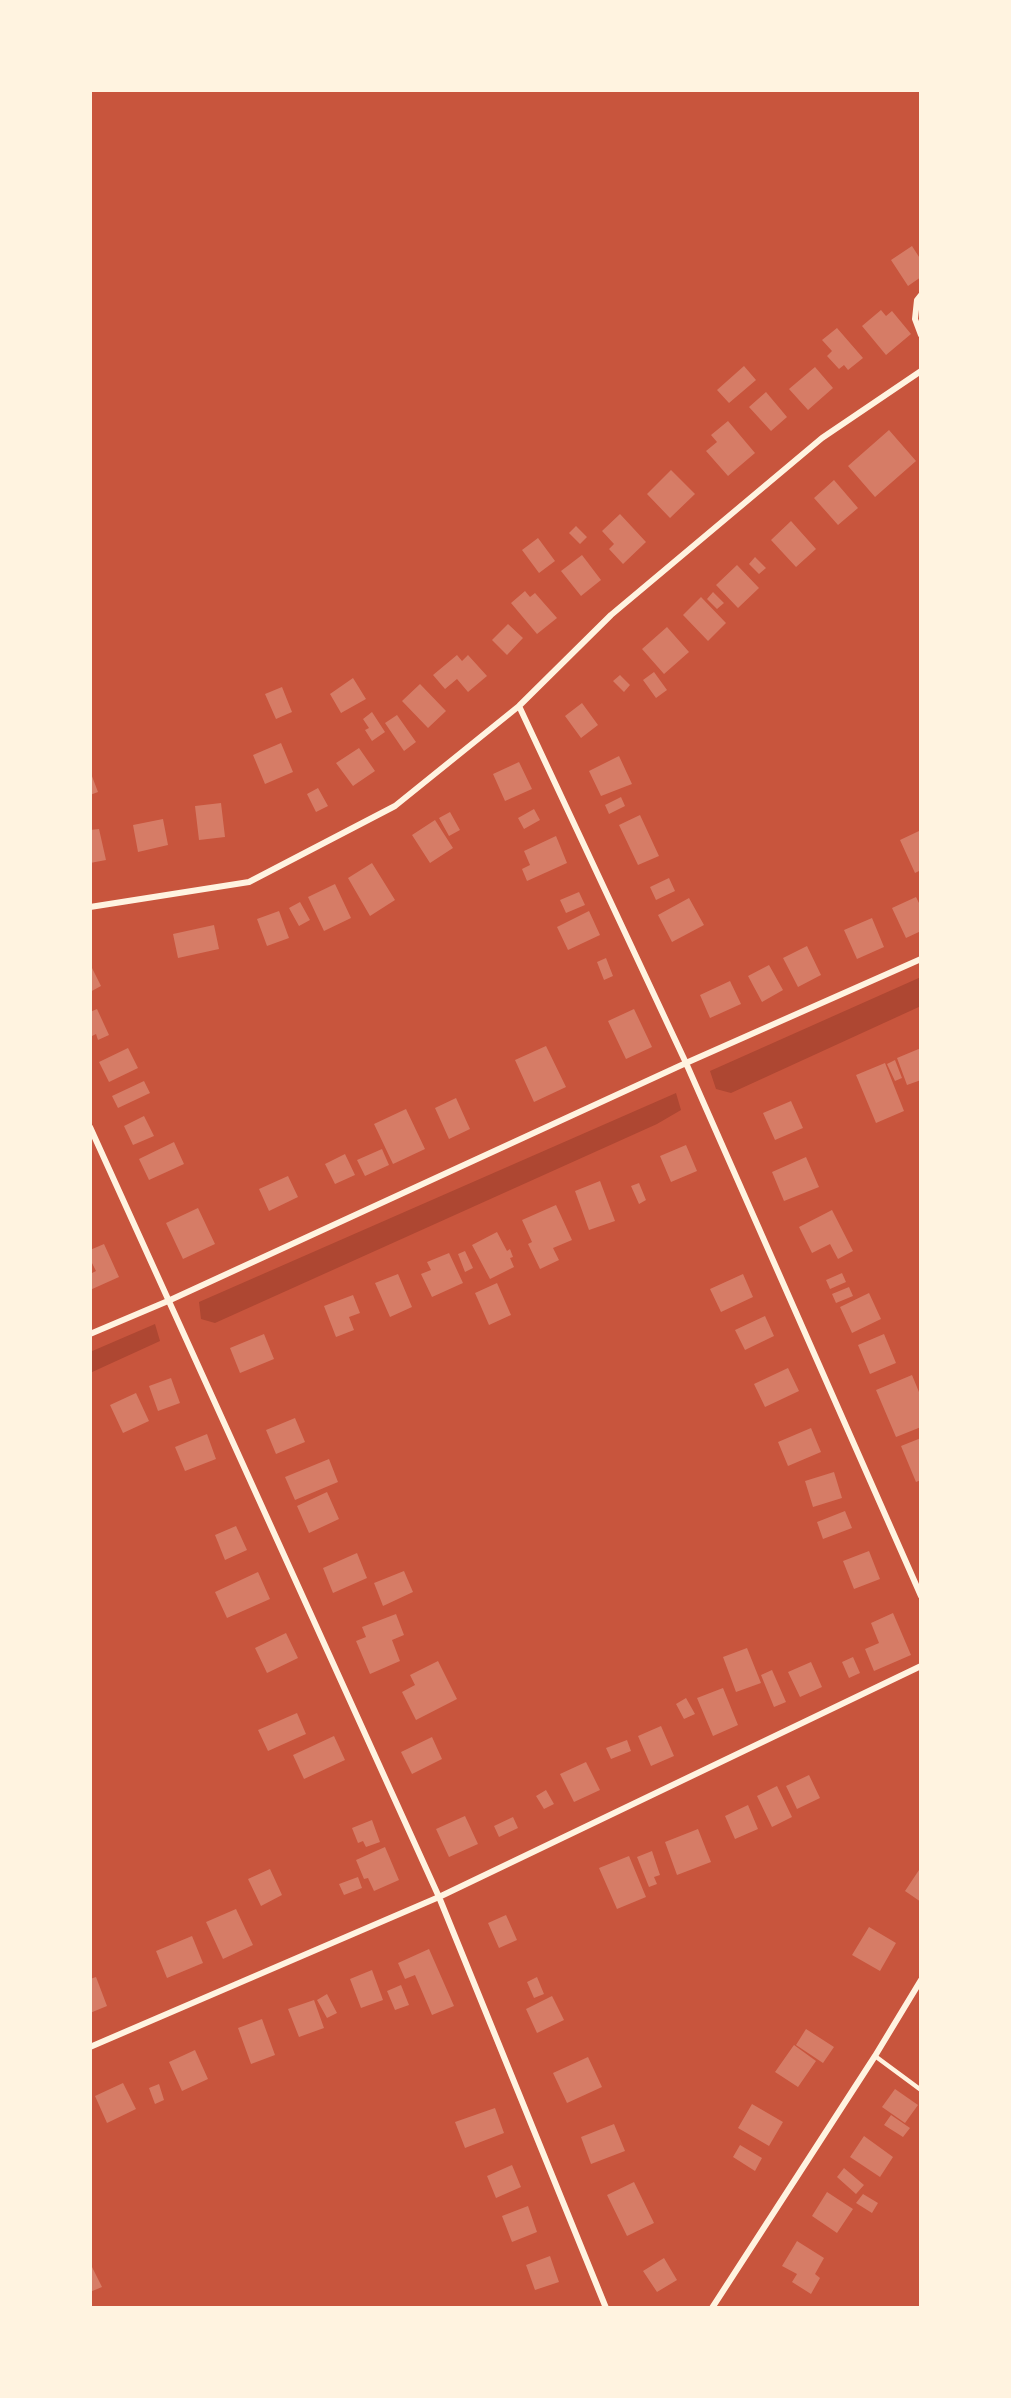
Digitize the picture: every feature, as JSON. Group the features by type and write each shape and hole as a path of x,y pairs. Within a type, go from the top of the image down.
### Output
{"street":[{"path":"921,295 917,300 915,320 921,335"},
{"path":"90,907 249,882 395,806 519,706 611,615 822,438 921,371"},
{"path":"519,706 686,1063 921,1596"},
{"path":"90,1334 168,1301 686,1063 921,959"},
{"path":"90,1127 439,1897 606,2308"},
{"path":"90,2047 439,1897 921,1666"},
{"path":"712,2308 875,2056 921,1980"}],"lane":[{"path":"875,2056 921,2090"}],"shaded area":[{"path":"921,977 921,1006 731,1093 716,1089 710,1071"},
{"path":"676,1093 681,1110 657,1124 215,1323 201,1319 199,1302"},
{"path":"155,1324 160,1341 90,1373 90,1352"}],"building":[{"path":"912,246 921,260 921,277 908,286 891,260"},
{"path":"881,310 886,316 892,311 911,334 886,355 862,326"},
{"path":"837,328 863,358 848,370 844,365 839,369 827,356 832,351 822,340"},
{"path":"744,366 756,380 729,403 717,390"},
{"path":"815,367 833,388 808,410 789,389"},
{"path":"766,392 787,417 771,431 749,407"},
{"path":"728,421 755,453 728,476 706,451 717,442 711,435"},
{"path":"889,430 916,461 875,497 848,466"},
{"path":"671,470 695,494 670,518 647,494"},
{"path":"834,480 858,508 838,525 814,498"},
{"path":"620,514 646,542 623,564 609,549 614,544 602,531"},
{"path":"791,521 816,549 796,567 771,540"},
{"path":"576,526 587,537 580,544 569,533"},
{"path":"538,538 555,561 539,573 522,550"},
{"path":"582,555 601,580 581,596 561,571"},
{"path":"755,557 766,568 759,574 749,564"},
{"path":"737,565 759,588 738,608 716,585"},
{"path":"525,591 530,597 535,593 557,618 537,634 511,603"},
{"path":"713,592 724,603 717,609 707,599"},
{"path":"701,597 726,623 708,641 683,615"},
{"path":"508,624 523,638 507,655 492,640"},
{"path":"667,627 689,652 664,674 642,649"},
{"path":"457,655 462,661 468,655 487,676 468,692 457,679 445,689 433,675"},
{"path":"654,672 667,690 656,698 643,680"},
{"path":"620,675 630,685 624,692 613,681"},
{"path":"353,678 366,699 341,713 330,694"},
{"path":"420,684 446,711 428,728 402,701"},
{"path":"282,687 292,712 276,719 265,694"},
{"path":"582,703 598,725 581,738 565,716"},
{"path":"372,712 385,732 372,741 365,730 369,728 363,719"},
{"path":"397,715 416,742 404,751 385,723"},
{"path":"281,743 293,772 265,784 253,755"},
{"path":"359,748 375,771 353,786 336,763"},
{"path":"619,756 632,784 601,796 589,771"},
{"path":"519,762 532,789 505,801 493,774"},
{"path":"90,771 98,792 90,795"},
{"path":"318,788 328,806 316,812 307,794"},
{"path":"621,797 625,806 609,814 605,805"},
{"path":"221,803 225,837 199,840 195,806"},
{"path":"534,809 540,820 524,829 518,818"},
{"path":"450,812 460,830 449,836 439,818"},
{"path":"640,815 659,856 638,865 619,825"},
{"path":"163,819 168,845 138,852 133,825"},
{"path":"435,820 453,848 430,863 412,835"},
{"path":"99,829 106,860 90,863 90,830"},
{"path":"919,831 921,870 915,873 900,840"},
{"path":"556,836 567,863 527,881 522,869 530,865 524,851"},
{"path":"372,863 395,900 370,916 348,878"},
{"path":"669,878 675,891 656,900 650,887"},
{"path":"335,884 351,918 324,931 308,897"},
{"path":"579,892 585,905 566,913 560,900"},
{"path":"916,897 921,907 921,931 906,938 892,908"},
{"path":"689,898 704,925 672,942 658,915"},
{"path":"300,902 310,920 299,926 289,908"},
{"path":"279,911 289,938 267,946 257,919"},
{"path":"589,911 600,935 568,950 557,927"},
{"path":"872,918 884,947 857,959 844,930"},
{"path":"214,925 219,949 178,958 173,934"},
{"path":"807,946 821,975 798,987 783,958"},
{"path":"606,958 613,976 604,980 597,962"},
{"path":"90,964 101,986 90,992"},
{"path":"769,965 783,990 762,1002 748,976"},
{"path":"730,981 741,1004 710,1018 700,995"},
{"path":"97,1009 109,1035 98,1040 96,1034 90,1037 90,1012"},
{"path":"634,1009 652,1047 626,1059 608,1021"},
{"path":"546,1046 566,1087 534,1102 515,1060"},
{"path":"128,1048 138,1068 109,1082 99,1062"},
{"path":"921,1048 921,1080 907,1085 897,1058"},
{"path":"895,1060 902,1078 895,1081 887,1064"},
{"path":"885,1063 904,1111 876,1123 856,1075"},
{"path":"144,1081 150,1093 118,1108 112,1096"},
{"path":"456,1098 470,1129 449,1139 435,1108"},
{"path":"791,1101 803,1128 775,1140 763,1113"},
{"path":"406,1109 425,1149 393,1164 374,1124"},
{"path":"144,1116 154,1136 133,1145 124,1126"},
{"path":"174,1142 184,1164 149,1180 139,1159"},
{"path":"686,1145 697,1171 671,1182 660,1156"},
{"path":"382,1149 389,1165 365,1176 357,1160"},
{"path":"345,1154 355,1175 335,1184 325,1164"},
{"path":"806,1157 819,1187 784,1201 772,1172"},
{"path":"288,1176 298,1197 269,1211 259,1189"},
{"path":"600,1181 615,1221 589,1230 575,1191"},
{"path":"639,1183 646,1200 639,1204 631,1186"},
{"path":"556,1205 572,1240 553,1248 559,1260 540,1269 528,1244 532,1242 522,1220"},
{"path":"198,1208 215,1244 183,1259 166,1223"},
{"path":"832,1210 853,1251 838,1259 830,1244 812,1253 799,1227"},
{"path":"497,1232 507,1251 510,1249 513,1257 510,1258 514,1267 490,1279 472,1245"},
{"path":"104,1244 119,1277 90,1290 90,1274 96,1271 90,1259 90,1250"},
{"path":"465,1251 473,1268 465,1272 458,1254"},
{"path":"449,1253 463,1283 432,1297 421,1274 431,1270 427,1262"},
{"path":"842,1273 846,1282 830,1289 826,1280"},
{"path":"398,1274 412,1307 390,1317 375,1283"},
{"path":"743,1274 753,1297 721,1312 710,1289"},
{"path":"497,1283 511,1315 489,1325 475,1293"},
{"path":"849,1287 853,1296 836,1303 832,1294"},
{"path":"869,1293 881,1319 852,1333 840,1307"},
{"path":"353,1295 360,1313 349,1317 354,1330 336,1337 324,1306"},
{"path":"765,1316 774,1336 745,1350 735,1330"},
{"path":"264,1334 274,1359 240,1373 230,1348"},
{"path":"884,1334 896,1363 870,1374 858,1345"},
{"path":"788,1368 799,1391 765,1407 754,1384"},
{"path":"912,1375 921,1397 921,1427 896,1437 876,1390"},
{"path":"171,1378 180,1403 158,1411 149,1386"},
{"path":"136,1393 149,1421 123,1433 110,1405"},
{"path":"295,1418 305,1442 276,1454 266,1430"},
{"path":"811,1428 821,1452 788,1466 778,1442"},
{"path":"207,1434 216,1459 185,1471 175,1447"},
{"path":"921,1438 921,1480 916,1482 901,1446"},
{"path":"329,1459 338,1482 295,1500 285,1477"},
{"path":"834,1472 842,1498 813,1507 805,1481"},
{"path":"327,1492 339,1519 309,1533 297,1506"},
{"path":"845,1511 852,1528 823,1539 817,1522"},
{"path":"236,1526 247,1550 225,1560 215,1535"},
{"path":"869,1551 880,1579 854,1589 843,1561"},
{"path":"357,1553 367,1578 333,1593 323,1568"},
{"path":"404,1571 413,1592 383,1606 374,1583"},
{"path":"258,1572 270,1599 227,1618 215,1592"},
{"path":"893,1613 911,1655 874,1671 865,1649 879,1643 871,1623"},
{"path":"396,1614 404,1635 392,1640 400,1661 370,1674 356,1641 366,1637 362,1627"},
{"path":"286,1633 298,1658 267,1673 255,1648"},
{"path":"747,1648 761,1683 736,1692 723,1657"},
{"path":"853,1657 860,1673 849,1678 842,1662"},
{"path":"438,1661 457,1699 416,1720 402,1692 415,1685 410,1675"},
{"path":"811,1662 822,1687 800,1697 788,1672"},
{"path":"772,1670 786,1702 774,1707 761,1675"},
{"path":"723,1688 738,1725 713,1736 697,1698"},
{"path":"686,1698 695,1714 684,1719 676,1704"},
{"path":"297,1713 306,1734 268,1751 258,1730"},
{"path":"661,1726 674,1756 651,1766 638,1736"},
{"path":"334,1736 345,1760 304,1779 293,1755"},
{"path":"432,1737 442,1759 412,1774 401,1752"},
{"path":"627,1740 631,1751 611,1759 606,1748"},
{"path":"586,1762 600,1790 574,1802 560,1774"},
{"path":"809,1775 820,1798 797,1809 786,1786"},
{"path":"777,1786 792,1817 772,1827 757,1796"},
{"path":"546,1790 554,1804 544,1809 536,1796"},
{"path":"748,1805 758,1829 735,1839 725,1816"},
{"path":"465,1816 478,1844 449,1857 436,1829"},
{"path":"513,1817 518,1828 499,1837 494,1826"},
{"path":"372,1820 380,1842 366,1847 363,1841 358,1843 352,1828"},
{"path":"698,1829 711,1862 677,1875 665,1842"},
{"path":"385,1847 399,1880 374,1891 368,1878 364,1879 356,1860"},
{"path":"652,1851 660,1875 654,1877 657,1884 649,1887 637,1857"},
{"path":"629,1856 646,1897 617,1909 599,1868"},
{"path":"921,1867 921,1902 905,1891"},
{"path":"270,1869 282,1895 261,1906 248,1879"},
{"path":"358,1877 362,1888 344,1895 339,1884"},
{"path":"236,1909 253,1945 223,1959 206,1922"},
{"path":"506,1915 517,1940 499,1948 488,1923"},
{"path":"869,1927 896,1943 880,1971 852,1955"},
{"path":"192,1936 203,1963 167,1978 156,1951"},
{"path":"429,1949 454,2006 432,2015 415,1975 405,1979 398,1963"},
{"path":"372,1970 383,2000 361,2008 350,1979"},
{"path":"96,1977 107,2006 90,2013 90,1979"},
{"path":"537,1977 544,1994 534,1998 527,1982"},
{"path":"401,1985 409,2005 395,2010 387,1991"},
{"path":"327,1994 337,2013 327,2018 317,2000"},
{"path":"552,1996 564,2020 537,2033 526,2009"},
{"path":"314,2000 324,2028 299,2037 288,2009"},
{"path":"262,2019 275,2055 251,2064 238,2028"},
{"path":"806,2029 834,2047 823,2063 796,2045"},
{"path":"794,2045 816,2061 798,2087 775,2072"},
{"path":"195,2050 208,2079 182,2091 169,2062"},
{"path":"588,2057 602,2087 567,2103 553,2073"},
{"path":"123,2083 136,2109 107,2123 95,2096"},
{"path":"159,2084 164,2100 155,2104 149,2088"},
{"path":"895,2089 918,2105 905,2123 882,2107"},
{"path":"752,2104 783,2122 769,2146 738,2128"},
{"path":"495,2108 504,2133 465,2148 455,2122"},
{"path":"891,2115 910,2128 903,2137 884,2125"},
{"path":"614,2124 625,2151 591,2164 581,2137"},
{"path":"864,2136 893,2157 880,2177 850,2157"},
{"path":"740,2145 762,2158 755,2171 733,2157"},
{"path":"512,2165 521,2187 496,2198 487,2176"},
{"path":"844,2168 864,2185 856,2194 837,2177"},
{"path":"634,2182 654,2223 627,2236 607,2195"},
{"path":"827,2192 853,2209 837,2233 812,2216"},
{"path":"863,2194 878,2203 872,2213 856,2203"},
{"path":"528,2206 537,2232 512,2242 502,2216"},
{"path":"797,2241 824,2258 815,2274 820,2278 811,2294 792,2282 797,2274 782,2266"},
{"path":"550,2256 559,2282 535,2290 526,2265"},
{"path":"664,2258 677,2280 657,2292 643,2271"},
{"path":"90,2263 102,2287 90,2292"}]}
